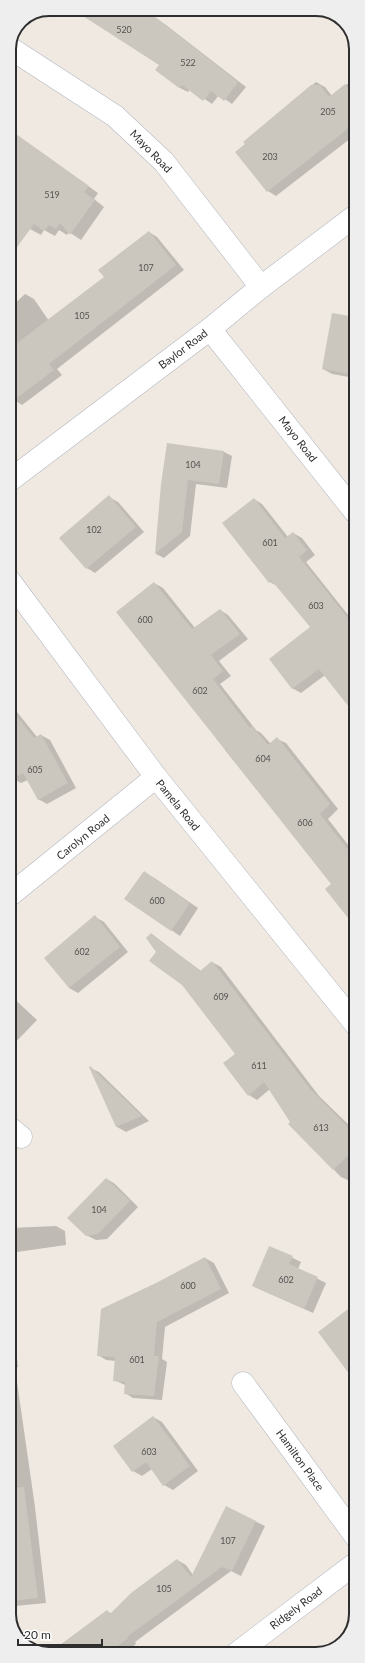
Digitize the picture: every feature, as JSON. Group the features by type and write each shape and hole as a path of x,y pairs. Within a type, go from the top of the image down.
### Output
{"street":[{"name":"Mayo Road","path":"16,52 115,116 159,157 261,287"},
{"name":"Baylor Road","path":"16,476 210,329 261,287 349,221"},
{"name":"Mayo Road","path":"210,329 349,503"},
{"name":"Pamela Road","path":"16,589 156,777 349,1016"},
{"name":"Carolyn Road","path":"16,890 156,777"},
{"name":"Hamilton Place","path":"243,1383 349,1527"},
{"name":"Ridgely Road","path":"245,1647 349,1569"}],"building":[{"path":"83,16 154,16 238,82 224,101 211,91 203,101 182,85 179,88 155,70 159,65"},
{"path":"345,84 349,89 349,128 267,192 235,152 245,144 243,142 311,85 320,85 329,97"},
{"path":"16,134 89,186 84,192 95,200 70,235 60,223 56,229 49,225 44,231 34,224 16,248"},
{"path":"149,231 176,265 49,364 54,370 16,399 16,344 104,277 98,270"},
{"path":"332,313 349,316 349,374 322,369"},
{"path":"167,443 224,451 219,484 188,480 182,532 155,554 161,484"},
{"path":"109,495 136,527 86,569 59,538"},
{"path":"254,498 285,538 293,532 307,550 299,557 349,619 349,707 319,669 292,689 269,659 310,627 272,581 269,583 222,523"},
{"path":"154,582 192,629 220,609 240,634 211,655 223,671 213,679 250,728 252,726 268,745 277,737 330,804 320,814 349,851 349,919 325,889 331,884 116,612"},
{"path":"16,715 34,738 41,734 68,783 38,800 23,773 16,776"},
{"path":"144,871 190,903 171,931 124,899"},
{"path":"95,915 120,947 69,988 44,958"},
{"path":"151,933 200,971 212,961 311,1090 349,1128 349,1155 333,1170 288,1124 290,1122 264,1082 248,1096 223,1063 235,1054 182,985 149,961 156,952 146,938"},
{"path":"90,1066 142,1116 116,1127 89,1067"},
{"path":"106,1178 130,1201 98,1234 86,1236 67,1218"},
{"path":"269,1246 293,1256 289,1264 318,1277 304,1309 252,1286"},
{"path":"205,1257 221,1289 157,1322 154,1356 159,1356 154,1396 124,1394 125,1382 113,1381 115,1357 97,1356 101,1309 158,1282"},
{"path":"349,1308 349,1374 318,1332"},
{"path":"153,1416 190,1466 163,1486 146,1462 132,1472 113,1446"},
{"path":"24,1487 38,1598 16,1600 16,1488"},
{"path":"226,1506 256,1521 232,1571 222,1567 127,1637 128,1638 117,1647 57,1647 107,1610 110,1614 131,1593 177,1559 191,1577"}]}
